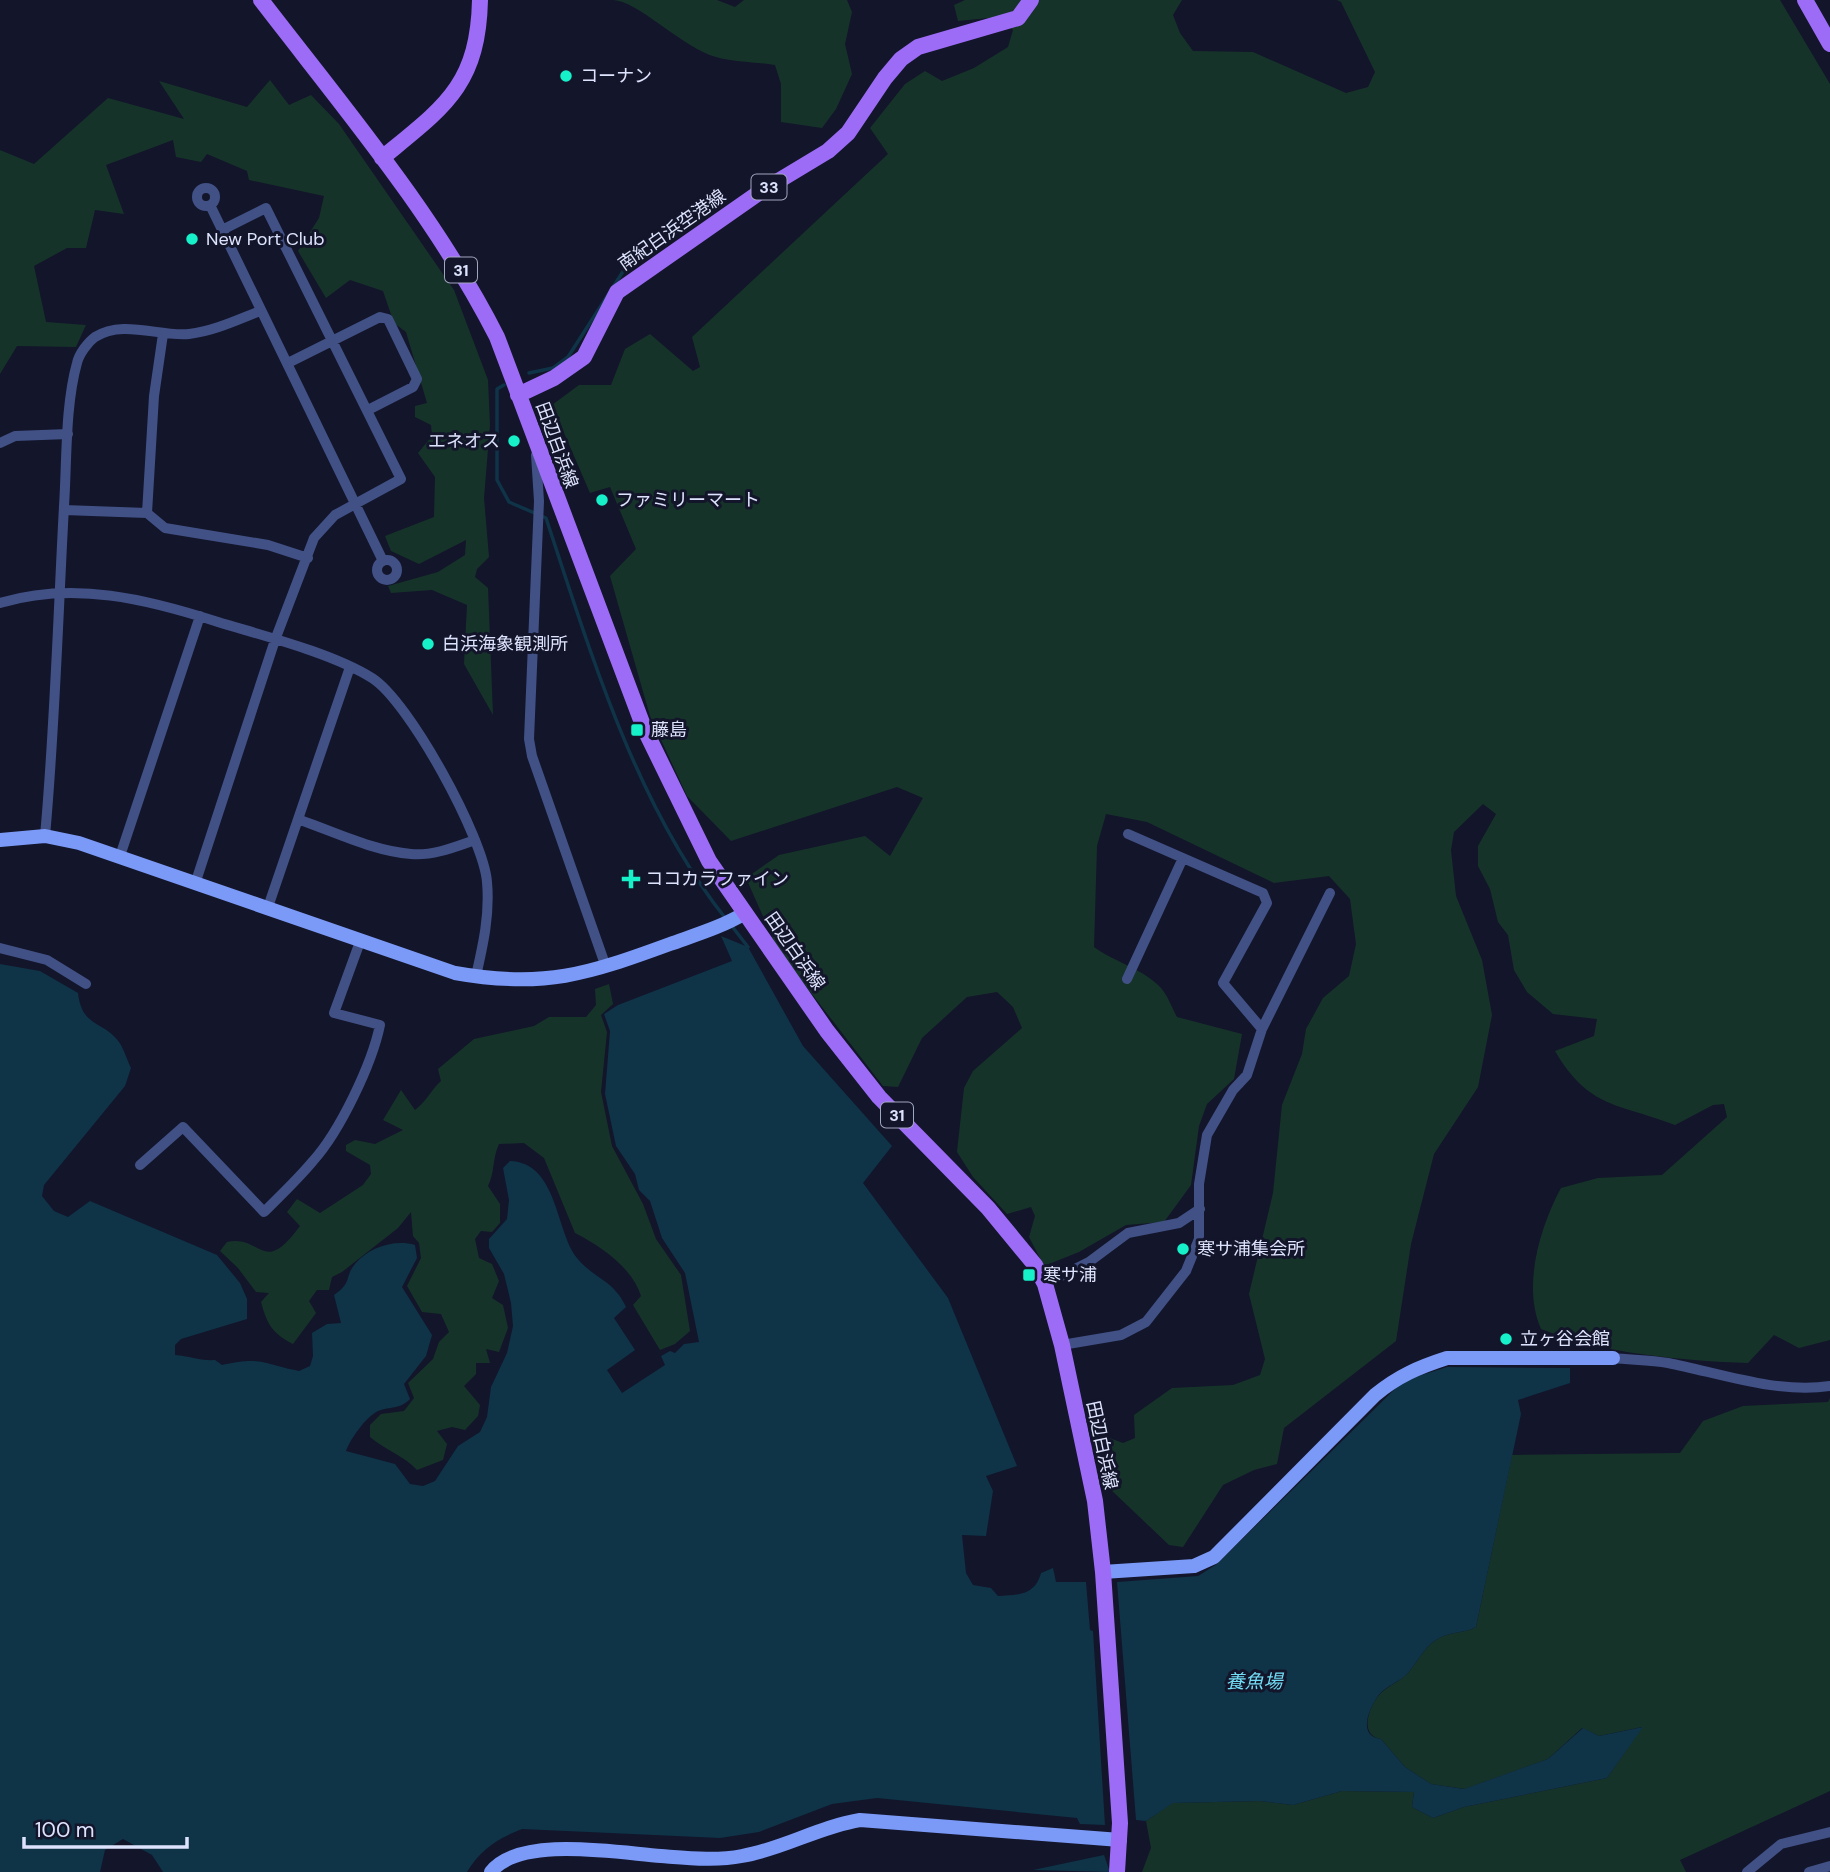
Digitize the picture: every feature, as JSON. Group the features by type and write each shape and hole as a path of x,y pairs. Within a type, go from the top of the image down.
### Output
{"main road":[{"path":"261,0 382,158 444,105 464,80 479,37 480,0"},
{"name":"南紀白浜空港線","path":"518,395 554,378 584,357 617,292 760,192 828,151 848,133 901,59 918,47 1017,18 1031,0"},
{"path":"1805,0 1830,44"},
{"name":"田辺白浜線","path":"382,158 469,281 497,337 644,728 709,861 740,916 879,1097 988,1208 1035,1265 1045,1284 1062,1345 1095,1501 1103,1572 1121,1840 1117,1872"}],"street":[{"path":"210,205 383,561"},
{"path":"196,881 275,640 314,538 334,515 401,479 266,208 222,230"},
{"path":"45,836 56,714 57,595 68,434 77,361 89,343 115,330 147,330 163,334 212,330 260,310"},
{"path":"288,363 380,317 388,319 417,379 413,387 368,410"},
{"path":"147,513 155,396 163,334"},
{"path":"0,443 15,436 68,434"},
{"path":"535,440 539,501 528,739 606,967"},
{"path":"64,510 147,513 165,528 268,545 308,558"},
{"path":"0,603 57,595 132,597 275,640 373,678 390,692 416,724 475,841 487,879 488,920 476,976"},
{"path":"120,856 200,616"},
{"path":"268,907 300,820 350,667"},
{"path":"300,820 385,849 413,854 443,851 475,841"},
{"path":"1128,834 1263,894 1267,903 1223,983 1262,1029"},
{"path":"0,840 45,836 120,856 455,973 513,982 546,980 606,967 715,928 740,916"},
{"path":"1127,979 1183,858"},
{"path":"1062,1345 1121,1335 1146,1322 1186,1270 1199,1239 1199,1184 1207,1135 1233,1090 1247,1074 1262,1029 1330,893"},
{"path":"140,1165 183,1127 264,1212 315,1159 349,1104 376,1047 380,1025 334,1013 360,939"},
{"path":"0,948 21,951 47,960 69,971 86,984"},
{"path":"1045,1284 1089,1262 1128,1233 1166,1228 1200,1209"},
{"path":"1103,1572 1194,1566 1214,1557 1397,1376 1447,1358 1613,1358 1664,1363 1755,1381 1814,1388 1830,1386"},
{"path":"491,1872 495,1866 522,1853 565,1850 704,1858 741,1857 831,1825 860,1820 1121,1840"},
{"path":"1747,1872 1782,1844 1830,1832"},
{"path":"1809,1872 1830,1866"}],"green space":[{"path":"613,0 717,0 735,7 744,0 847,0 852,12 845,44 852,74 836,109 822,128 781,122 781,84 775,65 723,59 703,52 635,8"},
{"path":"965,0 1182,0 1173,15 1180,33 1193,51 1253,52 1346,93 1368,87 1375,72 1341,2 1337,0 1780,0 1830,84 1830,1340 1799,1348 1774,1335 1748,1363 1670,1358 1615,1350 1541,1329 1533,1294 1533,1276 1540,1238 1561,1188 1598,1178 1662,1175 1727,1117 1724,1104 1713,1105 1675,1125 1606,1102 1580,1084 1568,1070 1555,1051 1594,1036 1597,1019 1553,1014 1527,992 1514,970 1508,935 1498,922 1490,889 1478,866 1478,846 1496,814 1483,804 1454,832 1451,850 1456,896 1482,960 1492,1015 1478,1087 1434,1154 1411,1244 1396,1341 1284,1428 1277,1464 1254,1470 1223,1485 1183,1547 1169,1545 1108,1487 1101,1454 1107,1437 1123,1443 1135,1438 1134,1415 1172,1388 1233,1385 1260,1375 1265,1359 1249,1294 1273,1193 1282,1105 1302,1054 1306,1029 1323,998 1349,976 1356,944 1350,899 1329,876 1274,883 1147,822 1106,814 1097,846 1094,947 1154,981 1166,995 1177,1017 1242,1034 1234,1079 1207,1104 1199,1126 1191,1185 1164,1222 1126,1225 1079,1252 1044,1266 1029,1237 1035,1216 1031,1207 1007,1214 973,1177 957,1152 964,1088 973,1071 1022,1028 1013,1007 997,992 967,997 922,1038 898,1087 883,1086 778,950 746,878 779,855 865,836 890,856 923,798 897,787 731,841 687,796 650,716 610,576 636,549 610,487 590,493 552,405 579,385 611,385 625,349 650,334 693,371 700,367 692,337 888,154 870,128 905,84 925,71 942,81 974,68 1008,47 1013,30 998,17 958,21 954,5"},
{"path":"270,80 289,105 311,95 339,124 454,290 488,380 490,425 484,498 489,557 477,569 475,577 488,588 493,715 464,664 467,605 432,590 391,593 388,586 438,572 465,555 466,540 419,564 391,551 385,536 434,517 435,477 418,453 432,436 431,425 415,417 415,406 427,403 406,332 394,323 383,291 350,280 326,298 298,251 319,218 324,196 249,180 247,171 207,154 201,162 176,157 173,140 106,165 124,214 95,210 86,248 67,248 34,266 46,322 86,325 76,347 17,346 0,374 0,150 34,164 108,98 184,119 159,81 247,107"},
{"path":"609,984 613,1004 601,1015 607,1032 601,1092 612,1146 643,1204 656,1239 681,1275 690,1331 675,1344 660,1350 633,1305 641,1296 637,1286 614,1258 575,1233 544,1158 524,1143 499,1144 488,1186 500,1204 500,1223 492,1232 481,1231 475,1239 479,1258 492,1264 499,1281 492,1298 503,1305 508,1328 499,1352 486,1349 490,1363 476,1363 476,1374 464,1386 480,1405 478,1416 465,1430 452,1427 437,1431 447,1444 443,1460 417,1470 370,1437 370,1425 381,1414 404,1411 414,1398 408,1383 433,1359 439,1342 449,1332 441,1314 422,1312 407,1286 421,1258 419,1243 413,1236 411,1212 398,1228 332,1277 329,1290 317,1290 309,1301 316,1313 293,1344 275,1332 268,1322 261,1302 269,1293 256,1292 238,1268 220,1251 227,1242 239,1241 269,1252 277,1249 300,1226 287,1212 297,1199 320,1213 363,1185 371,1174 370,1165 346,1151 346,1145 355,1140 375,1144 403,1130 383,1120 401,1090 415,1110 441,1081 438,1069 474,1039 534,1026 549,1017 586,1017 596,1005 595,989"},
{"path":"1830,1398 1830,1791 1680,1860 1686,1872 1142,1872 1151,1848 1146,1821 1172,1803 1260,1801 1293,1805 1342,1791 1414,1792 1412,1807 1433,1818 1464,1807 1607,1778 1642,1727 1599,1736 1582,1728 1548,1759 1465,1789 1431,1784 1405,1767 1381,1739 1369,1732 1368,1718 1378,1697 1408,1673 1432,1643 1446,1635 1476,1627 1512,1455 1680,1453 1703,1421 1743,1406 1828,1402"}],"water":[{"path":"721,936 748,947 803,1046 892,1146 863,1183 948,1298 1017,1466 986,1476 993,1491 986,1536 962,1535 966,1573 973,1585 991,1588 998,1596 1030,1590 1041,1573 1053,1568 1056,1582 1086,1582 1090,1630 1093,1631 1105,1825 1080,1824 1077,1818 877,1798 832,1804 759,1832 720,1838 522,1829 490,1846 467,1872 163,1872 152,1855 123,1839 105,1850 100,1872 0,1872 0,964 40,971 78,993 84,1012 119,1042 131,1068 125,1086 44,1185 42,1196 54,1211 68,1217 90,1201 217,1255 240,1283 247,1299 247,1319 181,1339 175,1345 175,1355 215,1360 222,1365 254,1361 299,1371 310,1366 313,1356 312,1333 327,1324 341,1323 334,1295 344,1287 355,1264 367,1253 383,1246 399,1243 415,1245 417,1258 402,1287 432,1335 426,1356 404,1384 410,1399 402,1405 373,1414 359,1428 346,1451 395,1464 410,1484 423,1486 435,1481 458,1446 480,1432 487,1417 491,1387 507,1353 513,1326 511,1303 504,1274 489,1248 489,1239 507,1219 509,1200 503,1168 510,1161 526,1165 538,1173 553,1200 577,1258 616,1291 626,1307 614,1318 635,1350 607,1370 622,1393 665,1365 661,1356 670,1351 675,1353 684,1344 699,1342 685,1273 662,1238 650,1201 639,1190 635,1174 616,1146 605,1094 610,1031 604,1014 618,1005 732,961"},
{"name":"養魚場","path":"1447,1367 1570,1368 1570,1383 1518,1400 1521,1414 1476,1627 1436,1640 1405,1676 1381,1693 1367,1721 1369,1733 1381,1739 1405,1767 1431,1784 1464,1789 1548,1759 1583,1728 1599,1736 1643,1727 1607,1778 1464,1807 1433,1818 1412,1807 1414,1792 1342,1791 1293,1805 1260,1801 1173,1803 1146,1821 1136,1820 1117,1582 1198,1576 1217,1564 1403,1381"},
{"path":"1104,1855 1110,1872 1033,1870"}],"waterway":[{"path":"529,373 553,368 568,357 631,259"},
{"path":"504,385 497,389 497,480 509,502 546,518 599,675 641,778 694,875 726,919"},
{"path":"731,925 748,947"}],"place":[{"name":"コーナン","path":"566,76"},
{"name":"New Port Club","path":"192,239"},
{"name":"エネオス","path":"514,441"},
{"name":"ファミリーマート","path":"602,500"},
{"name":"白浜海象観測所","path":"428,644"},
{"name":"藤島","path":"637,730"},
{"name":"ココカラファイン","path":"631,879"},
{"name":"寒サ浦集会所","path":"1183,1249"},
{"name":"寒サ浦","path":"1029,1275"},
{"name":"立ヶ谷会館","path":"1506,1339"}]}
